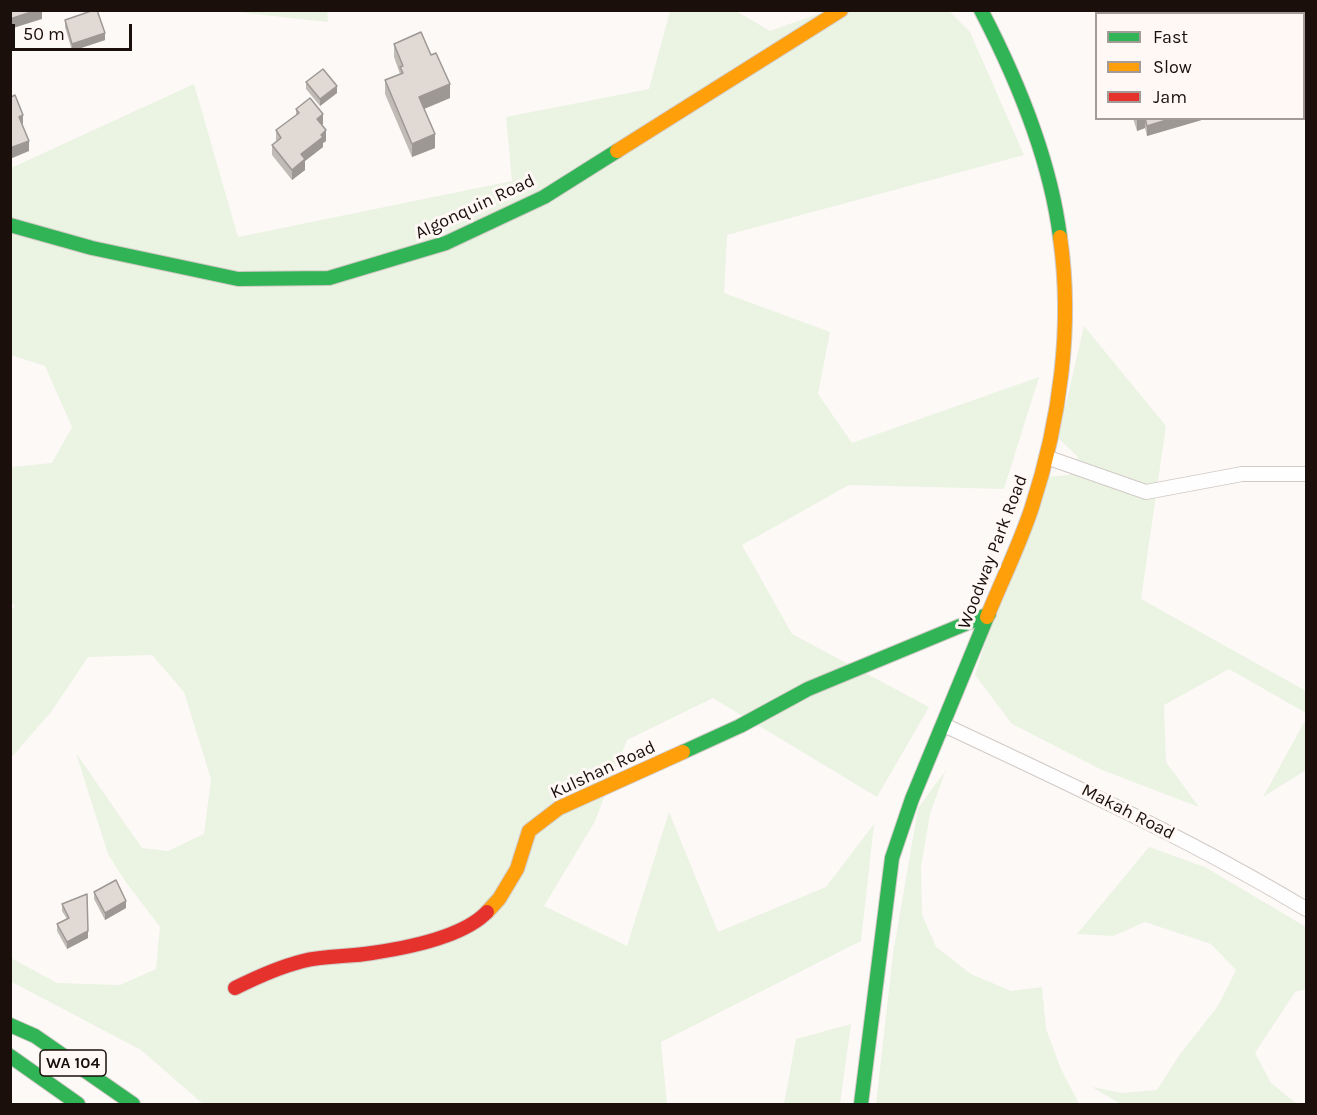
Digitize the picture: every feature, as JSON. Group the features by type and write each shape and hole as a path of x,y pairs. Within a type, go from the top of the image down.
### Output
{"street":[{"name":"Algonquin Road","path":"10,225 92,248 238,279 329,278 417,254 446,243 544,197 841,10"},
{"name":"Woodway Park Road","path":"861,1104 892,858 912,799 1032,508 1046,457 1060,384 1066,301 1063,254 1043,164 1027,110 981,10"},
{"path":"1046,457 1146,492 1242,474 1306,474"},
{"name":"Kulshan Road","path":"235,988 272,971 305,960 372,953 428,941 477,922 499,899 511,879 529,831 559,808 740,726 808,690 989,614"},
{"name":"Makah Road","path":"944,725 1071,783 1240,869 1306,909"},
{"name":"WA 104","path":"10,1025 35,1036 133,1104"},
{"name":"WA 104","path":"10,1056 78,1104"}],"green space":[{"path":"228,11 327,11 328,22"},
{"path":"670,11 736,11 770,31 826,11 949,11 970,32 1024,155 727,235 724,293 830,332 818,394 852,443 1039,377 1004,489 849,485 742,545 792,634 929,707 877,797 713,698 627,740 594,823 544,906 627,946 669,812 718,932 826,887 874,824 861,941 661,1042 667,1104 203,1104 141,1050 10,981 11,958 57,983 120,985 156,969 160,927 125,881 108,854 76,753 142,848 168,851 204,834 211,779 184,692 152,655 88,657 51,712 11,758 10,611 15,606 10,601 11,467 52,463 72,427 45,366 11,355 11,168 194,84 238,237 512,181 506,117 649,89"},
{"path":"1084,326 1166,426 1141,599 1306,691 1306,713 1229,669 1164,705 1166,762 1199,807 1102,770 1012,724 975,675 997,606 1046,477 1069,475 1078,457 1058,438"},
{"path":"1306,719 1306,770 1263,797"},
{"path":"946,770 930,814 921,867 922,914 936,947 971,974 1011,991 1042,987 1046,1029 1061,1069 1079,1104 876,1104 893,954 918,808"},
{"path":"1149,847 1205,867 1306,927 1306,989 1295,992 1255,1053 1271,1083 1297,1104 1121,1104 1092,1087 1123,1093 1157,1090 1180,1054 1218,1006 1236,970 1211,944 1145,922 1113,936 1077,934"},
{"path":"851,1024 840,1104 784,1104 796,1039"}],"building":[{"path":"10,10 37,10 10,19"},
{"path":"97,10 105,33 72,44 65,20"},
{"path":"421,32 431,55 436,53 450,84 419,97 435,134 412,144 385,80 403,73 400,67 403,66 394,44"},
{"path":"323,69 337,86 320,99 306,82"},
{"path":"10,95 11,97 15,95 23,115 19,117 29,141 10,148"},
{"path":"310,98 323,114 317,119 326,130 321,135 323,137 301,154 305,159 292,170 272,145 281,138 276,130 299,113 296,109"},
{"path":"1146,120 1166,120 1147,126"},
{"path":"116,880 126,901 105,913 94,892"},
{"path":"87,894 88,931 67,942 57,924 69,918 62,904"}],"traffic: fast":[{"path":"981,10 1008,64 1031,120 1049,178 1060,237"},
{"path":"10,225 92,248 238,279 329,278 446,243 544,197 617,151"},
{"path":"683,752 740,726 808,689 989,614"},
{"path":"861,1104 892,858 912,799 987,617"},
{"path":"10,1025 35,1036 133,1104"},
{"path":"10,1056 78,1104"}],"traffic: slow":[{"path":"617,151 841,10"},
{"path":"987,617 1032,507 1057,407 1065,305 1060,237"},
{"path":"487,912 499,899 517,869 529,831 559,808 683,752"}],"traffic: jam":[{"path":"235,988 285,966 303,961 386,951 433,940 464,928 487,912"}]}
